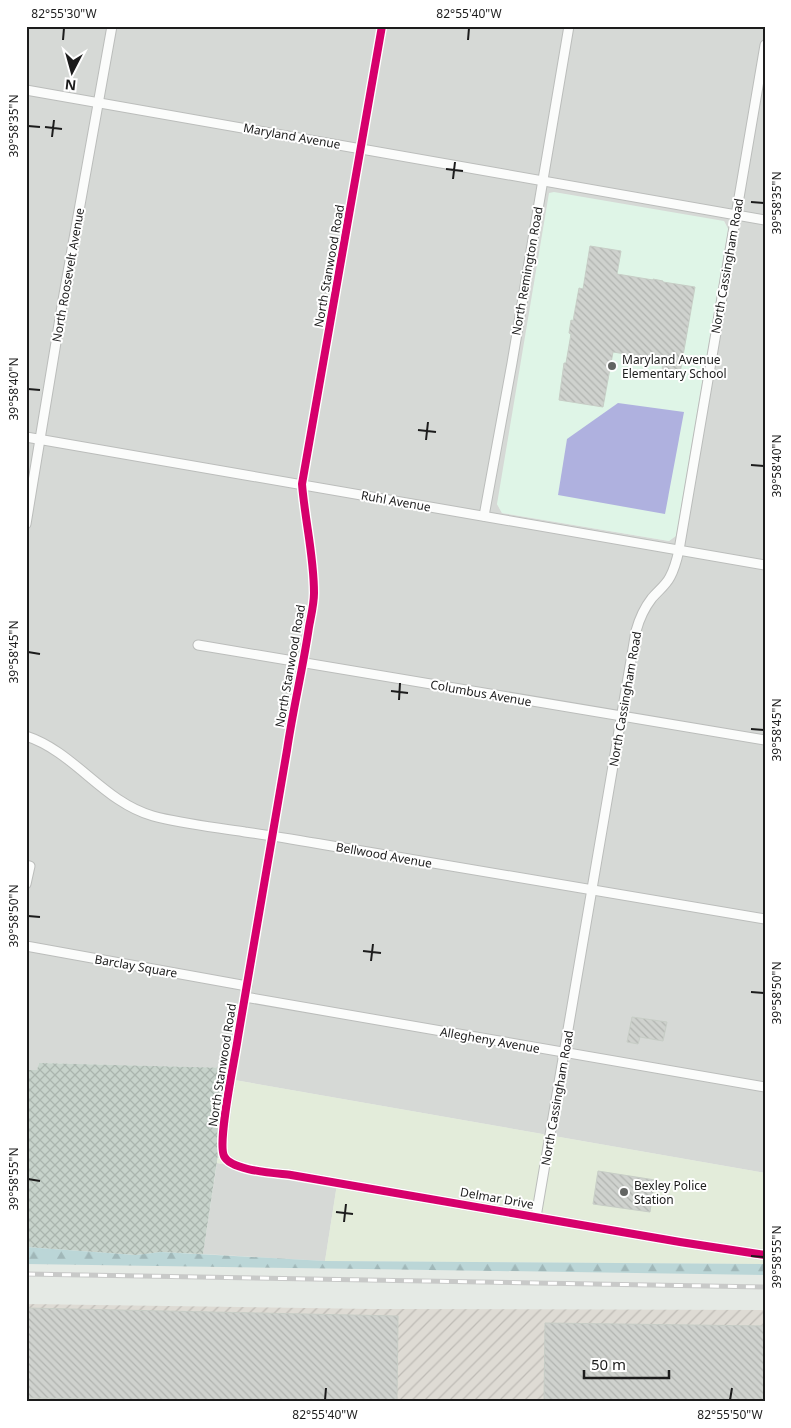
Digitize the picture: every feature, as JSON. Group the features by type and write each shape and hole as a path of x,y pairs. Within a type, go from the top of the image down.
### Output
{"street":[{"name":"North Roosevelt Avenue","path":"26,524 112,26"},
{"name":"North Stanwood Road","path":"227,1161 223,1155 222,1136 244,997 304,663 314,595 313,558 304,509 302,484 382,26"},
{"name":"North Remington Road","path":"484,516 569,26"},
{"name":"North Cassingham Road","path":"536,1216 638,624 651,600 670,578 679,550 765,44"},
{"name":"Maryland Avenue","path":"26,90 765,220"},
{"name":"Ruhl Avenue","path":"26,437 765,565"},
{"name":"Columbus Avenue","path":"198,645 765,740"},
{"name":"Bellwood Avenue","path":"26,736 37,739 60,752 120,801 141,812 180,822 765,919"},
{"path":"26,884 28,866"},
{"name":"Barclay Square","path":"26,946 247,986"},
{"name":"Allegheny Avenue","path":"244,997 765,1087"},
{"name":"Delmar Drive","path":"227,1161 239,1168 310,1178 536,1216 670,1241 765,1255"}],"shaded area":[{"path":"26,26 765,26 765,1173 229,1079 231,1068 39,1063 37,1070 26,1070","holes":["724,221 728,229 676,535 669,541 502,513 497,504"]},
{"name":"Maryland Avenue Elementary School","path":"554,192 724,221 728,229 676,536 669,541 502,513 497,504 549,193"},
{"path":"618,403 684,412 665,514 558,495 567,439"},
{"path":"39,1063 231,1068 203,1254 161,1252 136,1255 26,1247 26,1070 37,1070"},
{"path":"229,1079 765,1173 765,1264 325,1261 337,1184 217,1163"},
{"path":"217,1163 337,1184 325,1261 203,1254"},
{"path":"26,1304 372,1309 765,1310 765,1402 26,1402"}],"green space":[{"path":"26,1247 136,1255 161,1252 325,1261 765,1264 765,1275 26,1264"}],"building":[{"path":"590,246 621,251 617,274 695,287 680,373 662,370 663,360 613,352 603,407 559,400 564,363 566,363 571,334 569,333 571,320 573,321 579,288 583,289"},
{"path":"632,1017 667,1022 663,1041 640,1037 638,1044 627,1042"},
{"name":"Bexley Police Station","path":"598,1171 655,1180 650,1212 593,1204"},
{"path":"26,1308 398,1316 397,1402 26,1398"},
{"path":"545,1323 765,1326 765,1402 544,1402"}],"railway":[{"path":"26,1274 765,1287"}],"cycle path":[{"path":"382,26 302,484 313,566 314,601 289,735 227,1099 222,1147 224,1156 228,1161 244,1168 765,1255"}],"place":[{"name":"Maryland Avenue Elementary School","path":"612,366"},
{"name":"Bexley Police Station","path":"624,1192"}]}
